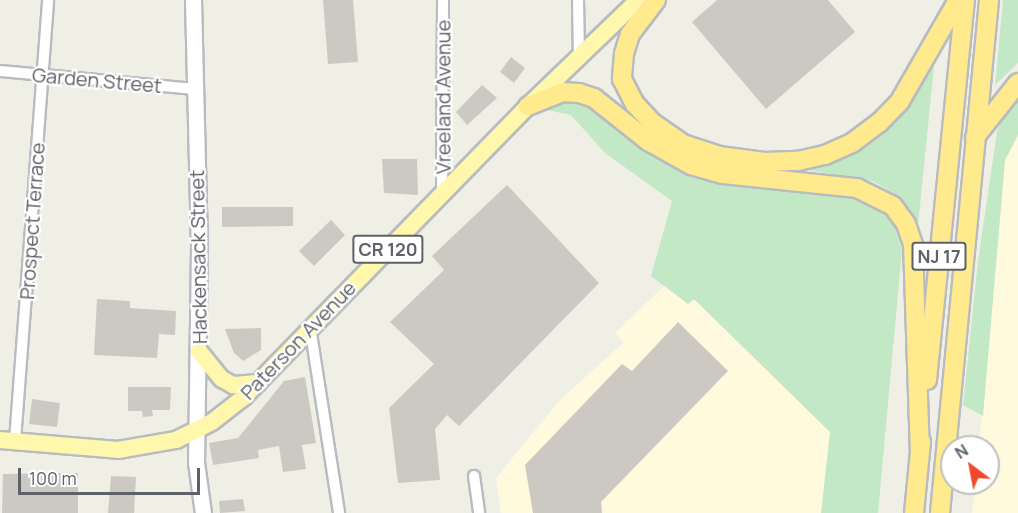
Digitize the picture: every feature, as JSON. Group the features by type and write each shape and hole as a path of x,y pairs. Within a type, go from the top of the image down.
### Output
{"highway":[{"path":"656,0 630,34 624,54 622,79 635,104 653,123 683,144 719,156 765,162 798,161 825,155 852,143 879,123 900,101 958,0"},
{"name":"NJ 17","path":"914,513 965,0"},
{"name":"NJ 17","path":"940,513 989,0"},
{"path":"974,139 1018,83"},
{"path":"528,106 562,92 579,93 594,98 648,141 691,165 723,174 857,188 893,206 906,224 913,244 920,451"}],"main road":[{"name":"Hackensack Street","path":"193,0 199,351 196,462 203,513"},
{"name":"Paterson Avenue","path":"8,440 118,450 153,446 198,431 232,408 528,106 638,0"},
{"path":"199,351 220,378 233,385 258,383"}],"street":[{"name":"Prospect Terrace","path":"8,440 43,75 48,0"},
{"name":"Vreeland Avenue","path":"442,194 443,0"},
{"path":"578,0 579,56"},
{"name":"Garden Street","path":"0,71 195,89"},
{"path":"310,327 339,513"},
{"path":"474,476 478,513"}],"shaded area":[{"path":"1018,135 1018,513 972,513 974,495 1000,495 1000,435 980,435 1005,160"},
{"path":"666,284 688,304 694,299 830,432 824,513 501,513 496,478 559,401 624,342 615,333"}],"green space":[{"path":"1003,0 1018,0 1018,63 995,85"},
{"path":"934,66 917,235 911,214 894,193 872,181 790,167 824,159"},
{"path":"1018,92 1018,135 1005,160 983,416 963,405 978,261 997,132 1010,99"},
{"path":"566,97 594,108 652,157 706,175 862,197 893,222 902,250 878,513 821,513 830,432 694,299 688,304 651,276 672,201 605,153 571,115 542,109"}],"building":[{"path":"323,0 353,0 358,62 328,64"},
{"path":"717,0 828,0 855,32 766,109 692,22"},
{"path":"511,57 525,68 514,83 500,72"},
{"path":"482,85 497,98 467,125 456,112"},
{"path":"382,159 417,159 418,195 384,193"},
{"path":"507,185 599,283 459,426 447,415 435,429 440,480 398,483 389,408 434,364 390,322 444,270 432,256"},
{"path":"222,207 293,207 293,226 222,227"},
{"path":"331,220 345,235 314,266 299,251"},
{"path":"97,299 130,301 130,308 176,311 175,335 159,334 157,358 94,355"},
{"path":"678,322 728,371 601,502 602,513 533,513 525,465 622,364 632,371"},
{"path":"261,328 261,350 243,361 234,353 225,329"},
{"path":"305,377 316,443 302,445 306,469 283,472 279,446 258,450 259,458 213,465 209,443 238,438 284,381"},
{"path":"128,387 171,387 170,410 152,410 153,416 143,417 142,411 128,411"},
{"path":"32,399 60,403 57,427 29,424"},
{"path":"78,473 78,513 2,513 3,474"},
{"path":"111,476 136,477 134,513 108,513"},
{"path":"243,499 245,511 220,513 219,501"}]}
